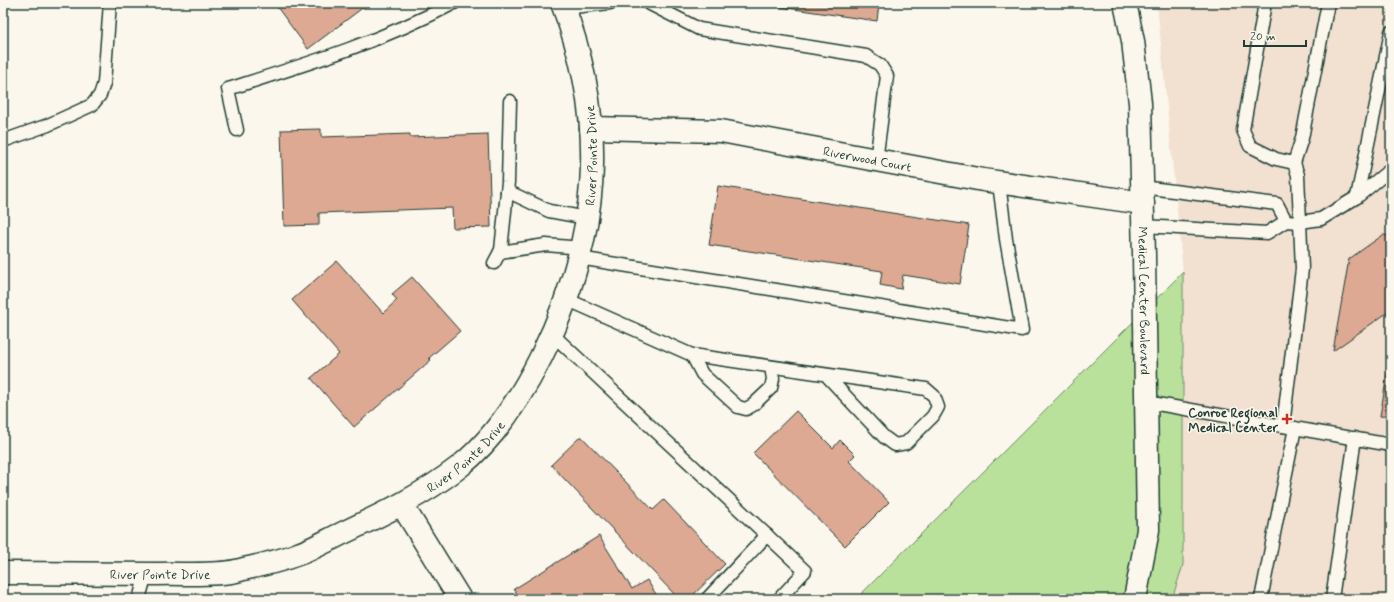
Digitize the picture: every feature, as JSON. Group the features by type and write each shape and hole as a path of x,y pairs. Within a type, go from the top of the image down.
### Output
{"street":[{"name":"Medical Center Boulevard","path":"1125,3 1133,40 1140,103 1146,402 1148,530 1135,599"},
{"name":"River Pointe Drive","path":"3,573 146,574 232,572 298,554 402,505 460,466 494,433 528,384 552,334 566,298 580,253 588,218 592,187 591,128 586,84 576,42 563,6"},
{"name":"Riverwood Court","path":"591,128 721,131 876,161 999,182 1142,195"},
{"path":"402,505 460,599"}],"lane":[{"path":"3,141 92,105 100,95 104,83 110,3"},
{"path":"238,130 228,89 353,49 394,33 454,3"},
{"path":"563,6 610,3"},
{"path":"648,3 699,29 866,56 880,65 888,76 876,161"},
{"path":"1265,3 1243,130 1250,146 1276,159 1294,163"},
{"path":"1261,599 1289,427 1302,268 1298,175 1294,163 1302,138 1328,3"},
{"path":"1357,197 1391,32"},
{"path":"494,264 500,252 507,191 510,101"},
{"path":"1143,226 1268,233 1286,221 1300,222 1321,219 1357,197 1391,169"},
{"path":"500,252 546,245 580,253 1022,330 1006,239 999,182"},
{"path":"507,191 549,212 588,218"},
{"path":"1142,195 1278,204 1286,221"},
{"path":"566,298 692,355 771,366 826,374 926,389 934,396 938,407 933,416 906,443 895,445 884,436 826,374"},
{"path":"552,334 805,571 779,599"},
{"path":"692,355 702,374 738,407 746,409 753,405 771,388 773,379 771,366"},
{"path":"1146,402 1391,445"},
{"path":"1332,599 1355,438"},
{"path":"707,599 767,535"},
{"path":"139,599 146,574"}],"shaded area":[{"name":"Conroe Regional Medical Center","path":"1157,3 1391,3 1391,599 1172,599 1183,565 1183,272"}],"green space":[{"path":"1183,272 1183,565 1172,599 856,599"}],"building":[{"path":"274,3 369,3 308,49"},
{"path":"752,3 879,3 877,21"},
{"path":"321,129 321,137 410,134 410,137 488,134 491,227 453,228 452,208 319,213 319,225 284,226 281,130"},
{"path":"718,186 969,225 960,284 903,275 901,289 880,285 882,271 709,245"},
{"path":"1383,235 1391,236 1391,310 1333,351 1349,259"},
{"path":"337,261 383,313 397,300 392,294 412,277 460,331 429,358 431,360 354,427 311,378 339,354 292,300"},
{"path":"1391,357 1391,417 1380,416"},
{"path":"796,411 833,448 840,440 855,455 849,461 889,502 845,546 753,453"},
{"path":"581,436 653,510 664,500 725,564 689,599 679,599 551,465"},
{"path":"599,536 632,589 647,580 659,599 520,599 514,589"}],"place":[{"name":"Conroe Regional Medical Center","path":"1287,419"}]}
